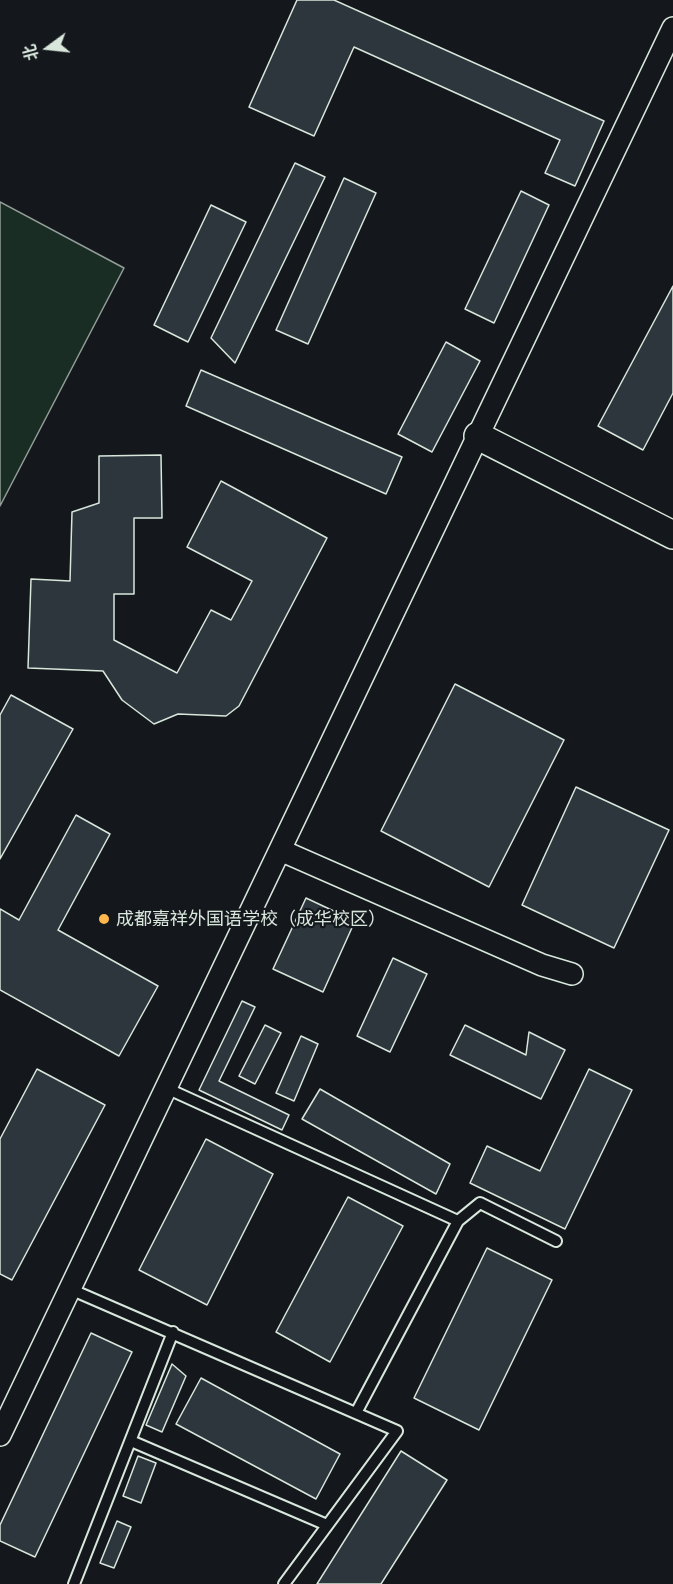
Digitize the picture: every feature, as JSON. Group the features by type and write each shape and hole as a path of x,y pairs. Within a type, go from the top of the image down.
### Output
{"street":[{"path":"0,1435 673,28"},
{"path":"478,436 673,535"},
{"path":"280,850 542,966 572,974"}],"lane":[{"path":"166,1088 458,1221"},
{"path":"356,1413 458,1221 480,1203 556,1241"},
{"path":"70,1289 397,1431 284,1584"},
{"path":"74,1584 173,1332"},
{"path":"131,1441 327,1525"}],"green space":[{"path":"0,202 124,268 0,506"}],"building":[{"path":"297,0 334,0 604,121 575,186 545,173 560,140 354,47 314,136 249,107"},
{"path":"295,163 325,177 235,363 211,338"},
{"path":"344,178 376,193 308,344 276,330"},
{"path":"521,191 549,205 494,323 465,309"},
{"path":"211,205 246,222 188,342 154,325"},
{"path":"673,286 673,393 643,450 598,426"},
{"path":"446,342 480,361 432,452 398,434"},
{"path":"201,370 402,457 386,494 186,406"},
{"path":"161,455 162,518 134,518 134,594 114,594 114,640 177,673 211,610 231,620 252,581 187,547 221,481 327,538 239,706 226,716 178,714 154,724 122,700 103,671 28,668 31,579 70,581 72,512 99,503 99,456"},
{"path":"455,684 564,740 489,887 381,831"},
{"path":"11,695 73,729 0,859 0,715"},
{"path":"576,787 669,830 614,948 522,905"},
{"path":"76,815 110,834 58,930 158,986 119,1056 0,990 0,909 19,920"},
{"path":"306,898 355,921 323,992 273,969"},
{"path":"393,958 427,974 390,1052 357,1036"},
{"path":"242,1001 255,1007 219,1081 289,1115 282,1130 199,1090"},
{"path":"265,1025 281,1033 255,1084 239,1076"},
{"path":"465,1025 526,1055 529,1032 565,1050 541,1099 450,1055"},
{"path":"301,1036 318,1044 294,1101 276,1093"},
{"path":"37,1069 105,1105 12,1280 0,1274 0,1139"},
{"path":"589,1069 632,1090 565,1229 470,1183 487,1146 540,1171"},
{"path":"320,1089 450,1164 436,1194 302,1119"},
{"path":"206,1139 273,1174 207,1305 139,1270"},
{"path":"348,1197 403,1226 330,1362 276,1332"},
{"path":"487,1248 552,1280 479,1430 414,1398"},
{"path":"91,1333 132,1352 35,1557 0,1541 0,1525"},
{"path":"172,1364 186,1376 162,1432 146,1425"},
{"path":"201,1378 340,1454 316,1499 176,1424"},
{"path":"401,1451 447,1480 381,1584 317,1584"},
{"path":"138,1456 156,1463 141,1503 123,1496"},
{"path":"117,1521 131,1527 114,1568 100,1563"}],"place":[{"name":"成都嘉祥外国语学校（成华校区）","path":"104,919"}]}
